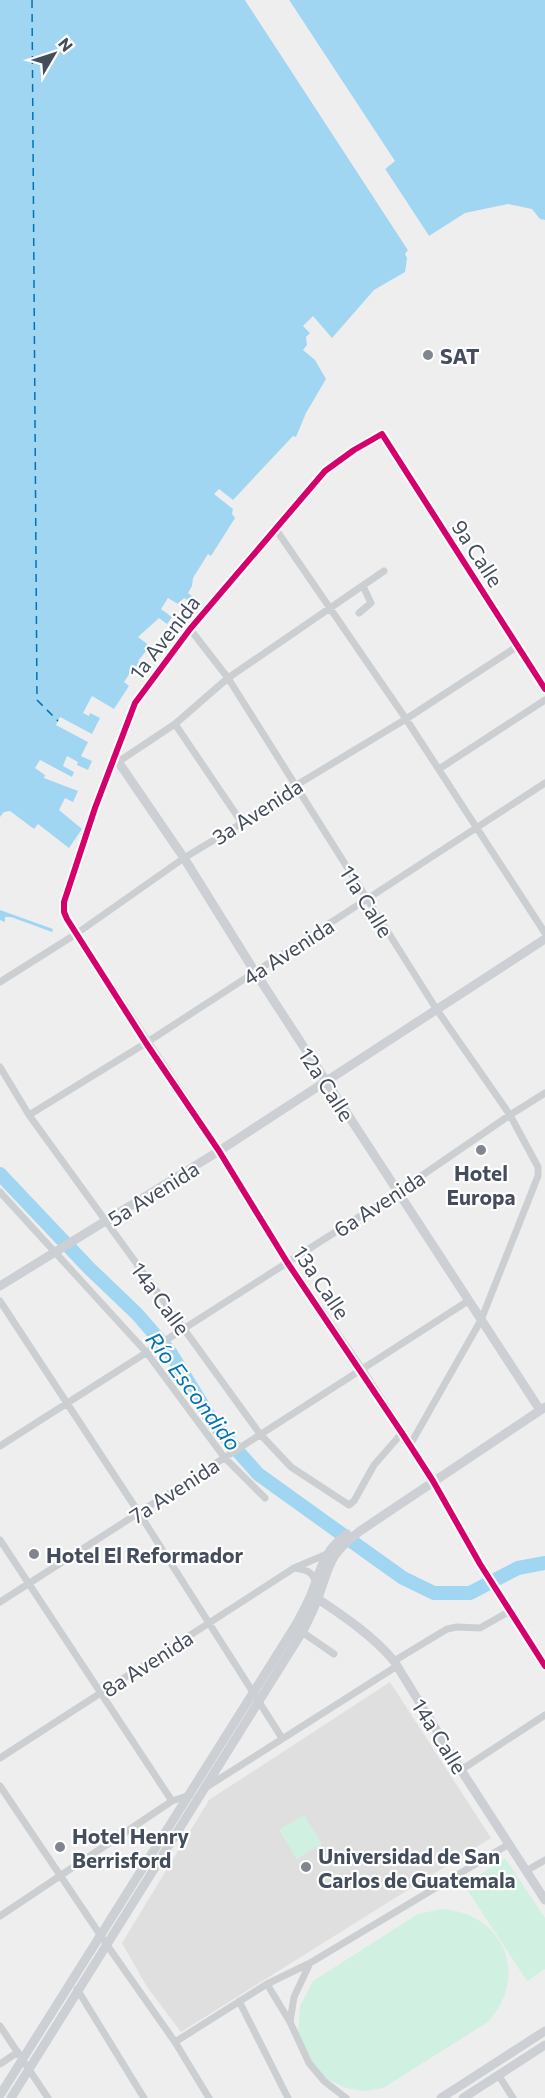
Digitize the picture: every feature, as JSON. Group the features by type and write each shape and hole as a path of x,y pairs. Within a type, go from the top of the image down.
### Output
{"street":[{"name":"1a Avenida","path":"67,919 64,912 65,897 95,808 117,760 135,703 190,629 325,471 354,450 382,434"},
{"name":"9a Calle","path":"382,434 545,689"},
{"path":"275,528 406,719 545,933"},
{"path":"117,760 175,724 228,678 384,572"},
{"path":"358,613 371,603 363,586"},
{"name":"11a Calle","path":"190,629 228,678 437,1010 510,1115 536,1162 538,1176 481,1320"},
{"name":"3a Avenida","path":"0,982 76,934 184,858 242,823 295,786 406,719 518,646"},
{"path":"439,769 545,700"},
{"path":"175,724 242,823"},
{"name":"12a Calle","path":"117,760 184,858 255,972 481,1320 542,1408"},
{"name":"4a Avenida","path":"29,1115 146,1043 545,783"},
{"name":"13a Calle","path":"67,919 146,1043 219,1151 287,1262 410,1445 480,1564 545,1666"},
{"name":"5a Avenida","path":"0,1286 219,1151 545,939"},
{"name":"14a Calle","path":"0,1067 29,1115 106,1221 180,1331 226,1384 260,1434 291,1467 347,1505 352,1504 374,1465 402,1433"},
{"name":"6a Avenida","path":"0,1446 398,1192 510,1115 545,1094"},
{"path":"0,1192 58,1251 148,1352 227,1456 265,1498"},
{"name":"7a Avenida","path":"0,1602 468,1300"},
{"path":"0,1301 139,1513 282,1738"},
{"path":"410,1445 481,1320"},
{"name":"8a Avenida","path":"314,1598 315,1581 321,1564 327,1554 341,1541 421,1491 542,1408"},
{"path":"0,1540 172,1801"},
{"name":"8a Avenida","path":"314,1598 341,1541"},
{"name":"8a Avenida","path":"0,1758 294,1568 327,1554"},
{"path":"294,1568 308,1571 315,1581"},
{"path":"0,2095 187,1797 302,1632 314,1598"},
{"path":"11,2098 23,2060 77,1989 106,1946 203,1789 297,1623 314,1598"},
{"name":"14a Calle","path":"314,1598 354,1624 385,1650 545,1900"},
{"path":"0,1916 172,1801 203,1789 447,1629 480,1628 509,1609"},
{"path":"302,1632 334,1654"},
{"path":"461,1770 545,1715"},
{"path":"0,1786 106,1946 175,2042 209,2098"},
{"path":"175,2042 267,1984 310,1963 509,1844"},
{"path":"526,1871 545,1860"},
{"path":"290,2022 294,1997 310,1963"},
{"path":"267,1984 290,2022 309,2063 324,2081 346,2098"},
{"path":"77,1989 144,2098"},
{"path":"239,2001 288,2098"},
{"path":"0,2026 48,2098"},
{"path":"441,2098 545,2031"},
{"path":"463,2098 545,2045"},
{"path":"0,2064 23,2060"},
{"path":"499,2076 513,2098"}],"shaded area":[{"name":"Universidad de San Carlos de Guatemala","path":"390,1682 491,1838 181,2032 147,1987 122,1943 209,1800"}],"green space":[{"path":"304,1815 322,1844 297,1859 279,1830"},
{"path":"505,1858 545,1918 545,1969 527,1981 464,1885"},
{"path":"442,1909 464,1913 481,1922 495,1934 504,1950 508,1967 507,1985 501,2004 488,2022 383,2088 364,2091 346,2088 329,2080 314,2068 298,2034 300,2006 313,1981 418,1914"}],"water":[{"path":"0,0 245,0 408,250 405,254 407,258 405,272 374,290 332,338 313,316 303,326 310,333 306,337 307,345 303,350 315,360 326,379 306,413 296,437 293,436 233,500 219,489 214,494 233,509 232,514 235,518 211,556 208,554 193,578 188,593 194,598 191,602 184,598 178,604 168,598 161,609 172,617 167,624 159,618 138,637 150,646 138,661 142,664 134,675 130,673 124,682 129,686 114,709 92,696 83,713 89,716 90,713 100,718 92,734 60,717 56,725 88,742 81,756 92,761 88,770 77,765 78,762 67,756 63,766 74,772 72,777 40,760 35,768 45,775 44,778 78,791 73,802 65,798 59,810 82,829 69,848 38,824 34,829 10,811 4,812 0,817"},
{"path":"289,0 545,0 545,220 540,219 532,209 508,204 465,213 429,236 385,169 394,161"},
{"path":"0,910 53,929 52,932 11,917 5,917 5,922 0,920"}],"pier":[{"path":"245,0 248,0 410,248 408,250"},
{"path":"286,0 289,0 395,161 385,169 429,236 427,237 382,170 382,167 391,160"}],"waterway":[{"name":"Río Escondido","path":"0,1174 89,1268 137,1314 170,1352 214,1424 258,1474 403,1578 434,1593 470,1593 518,1568 545,1563"}],"ferry route":[{"path":"32,0 37,700 58,721"}],"cycle path":[{"path":"545,689 382,434 354,450 325,471 190,629 135,703 95,808 64,902 67,919 146,1043 219,1151 287,1262 433,1481 480,1564 545,1666"}],"place":[{"name":"SAT","path":"428,355"},
{"name":"Hotel Europa","path":"481,1150"},
{"name":"Hotel El Reformador","path":"34,1554"},
{"name":"Hotel Henry Berrisford","path":"60,1847"},
{"name":"Universidad de San Carlos de Guatemala","path":"306,1867"}]}
